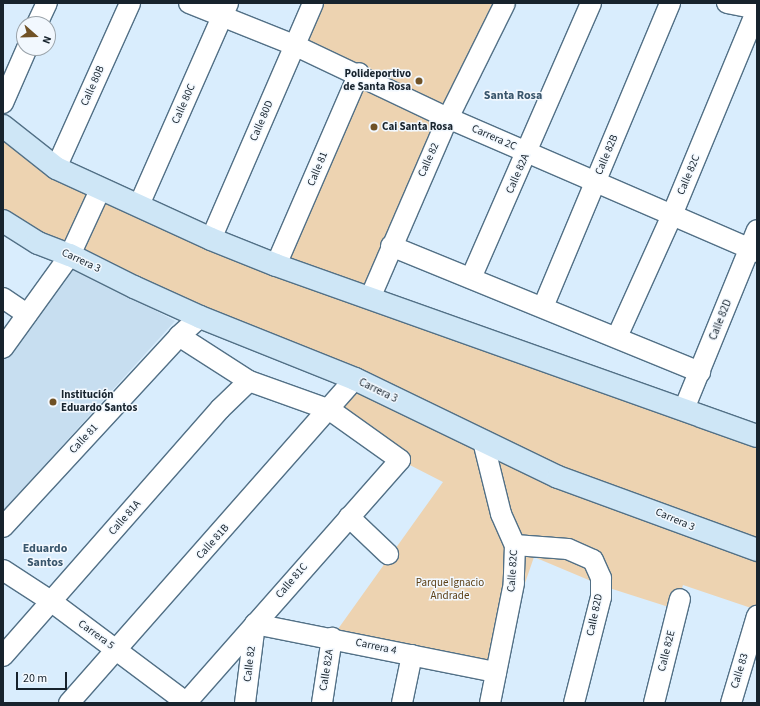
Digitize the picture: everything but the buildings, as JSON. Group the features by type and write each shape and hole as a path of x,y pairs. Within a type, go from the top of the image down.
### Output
{"main road":[{"path":"3,126 56,168 100,190 139,205 211,239 276,265 757,436"},
{"name":"Carrera 3","path":"3,221 38,243 70,255 200,317 355,380 558,477 757,550"}],"street":[{"path":"41,16 47,3"},
{"name":"Calle 80B","path":"56,168 130,3"},
{"name":"Carrera 2C","path":"189,3 225,10 294,45 359,74 448,118 753,250"},
{"name":"Calle 80D","path":"211,239 313,3"},
{"name":"Calle 82","path":"370,298 391,246 448,118 505,3"},
{"name":"Calle 82A","path":"471,278 528,152 591,3"},
{"name":"Calle 82B","path":"543,307 670,3"},
{"path":"727,3 757,10"},
{"name":"Calle 80C","path":"139,205 225,10"},
{"name":"Calle 82C","path":"617,337 672,215 757,10"},
{"path":"3,103 24,56"},
{"name":"Calle 81","path":"276,265 359,74"},
{"path":"3,348 70,255 100,190"},
{"name":"Calle 82D","path":"684,409 753,250 757,230"},
{"path":"391,246 700,372"},
{"path":"3,298 27,314"},
{"name":"Calle 81","path":"3,527 179,336 200,317"},
{"path":"179,336 249,381 330,410"},
{"name":"Calle 81B","path":"69,703 355,380"},
{"name":"Calle 81A","path":"3,656 220,409 249,381"},
{"name":"Calle 81C","path":"186,703 349,516 400,460 330,410"},
{"name":"Calle 82C","path":"482,441 501,514 515,545 514,584 490,703"},
{"path":"349,516 388,554"},
{"name":"Calle 82D","path":"515,545 568,549 593,560 601,578 601,597 574,703"},
{"name":"Carrera 5","path":"3,570 52,602 186,703"},
{"name":"Calle 82E","path":"654,703 680,599"},
{"name":"Calle 83","path":"731,703 757,616"},
{"name":"Calle 82","path":"245,703 255,624"},
{"name":"Carrera 4","path":"255,624 332,638 496,672"},
{"name":"Calle 82A","path":"322,703 332,638"},
{"path":"402,703 412,655"}],"shaded area":[{"name":"Institución Eduardo Santos","path":"69,264 175,321 3,511 3,357"}],"green space":[{"name":"Parque Ignacio Andrade","path":"313,3 505,3 370,298 757,438 757,610 683,585 675,609 603,586 534,557 495,670 333,636 443,482 400,460 330,410 355,380 3,221 3,126 56,168 276,265 358,75 294,45"}],"place":[{"name":"Polideportivo de Santa Rosa","path":"419,81"},
{"name":"Cai Santa Rosa","path":"374,127"},
{"name":"Institución Eduardo Santos","path":"53,402"}],"district":[{"name":"Santa Rosa","path":"513,96"},
{"name":"Eduardo Santos","path":"45,556"}]}
